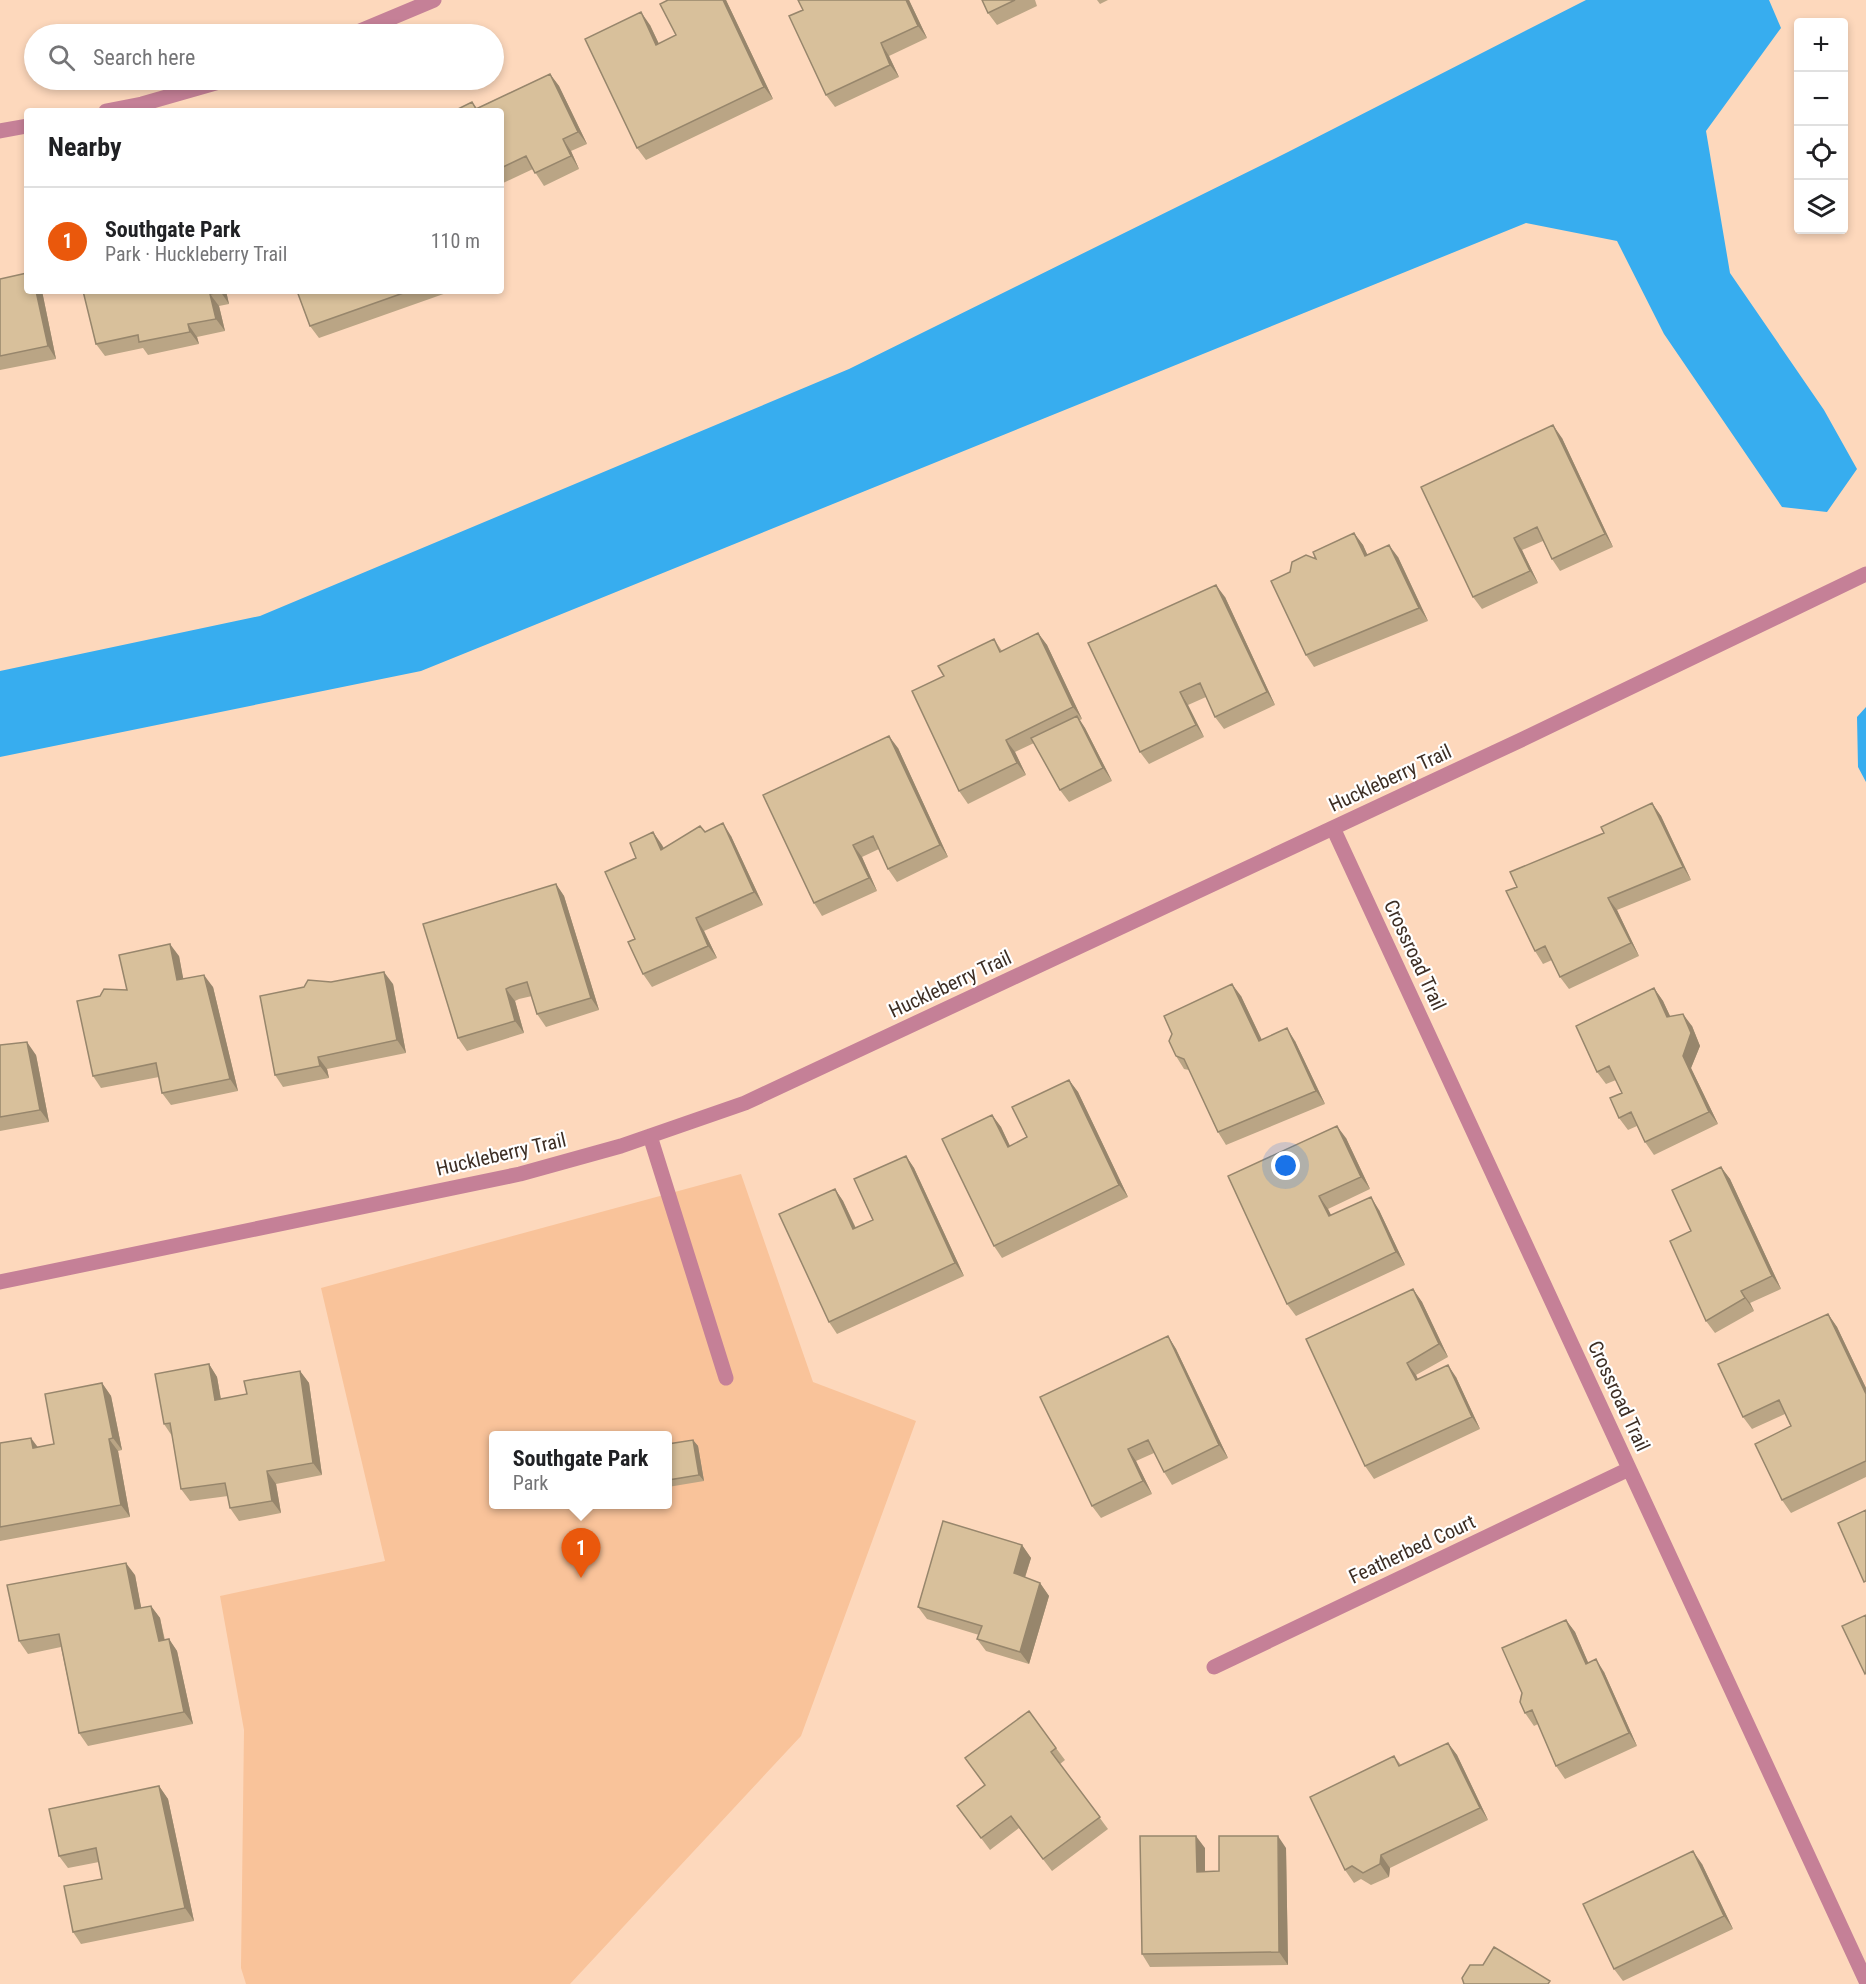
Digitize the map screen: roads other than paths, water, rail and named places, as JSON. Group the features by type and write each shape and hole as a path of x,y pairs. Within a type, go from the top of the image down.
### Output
{"street":[{"path":"377,24 434,0"},
{"path":"121,108 191,90"},
{"path":"0,130 24,126"},
{"name":"Huckleberry Trail","path":"0,1282 520,1174 621,1146 744,1103 1523,740 1866,574"},
{"name":"Crossroad Trail","path":"1333,828 1866,1981"},
{"path":"650,1136 726,1378"},
{"name":"Featherbed Court","path":"1214,1667 1629,1469"}],"water":[{"path":"1586,0 1769,0 1781,28 1706,131 1730,273 1824,410 1857,469 1827,512 1782,507 1664,334 1617,241 1526,223 421,671 0,757 0,671 260,616 849,369 1288,152"},
{"path":"1866,707 1866,782 1858,767 1857,717"}],"place":[{"name":"Southgate Park","path":"581,1578"}]}
